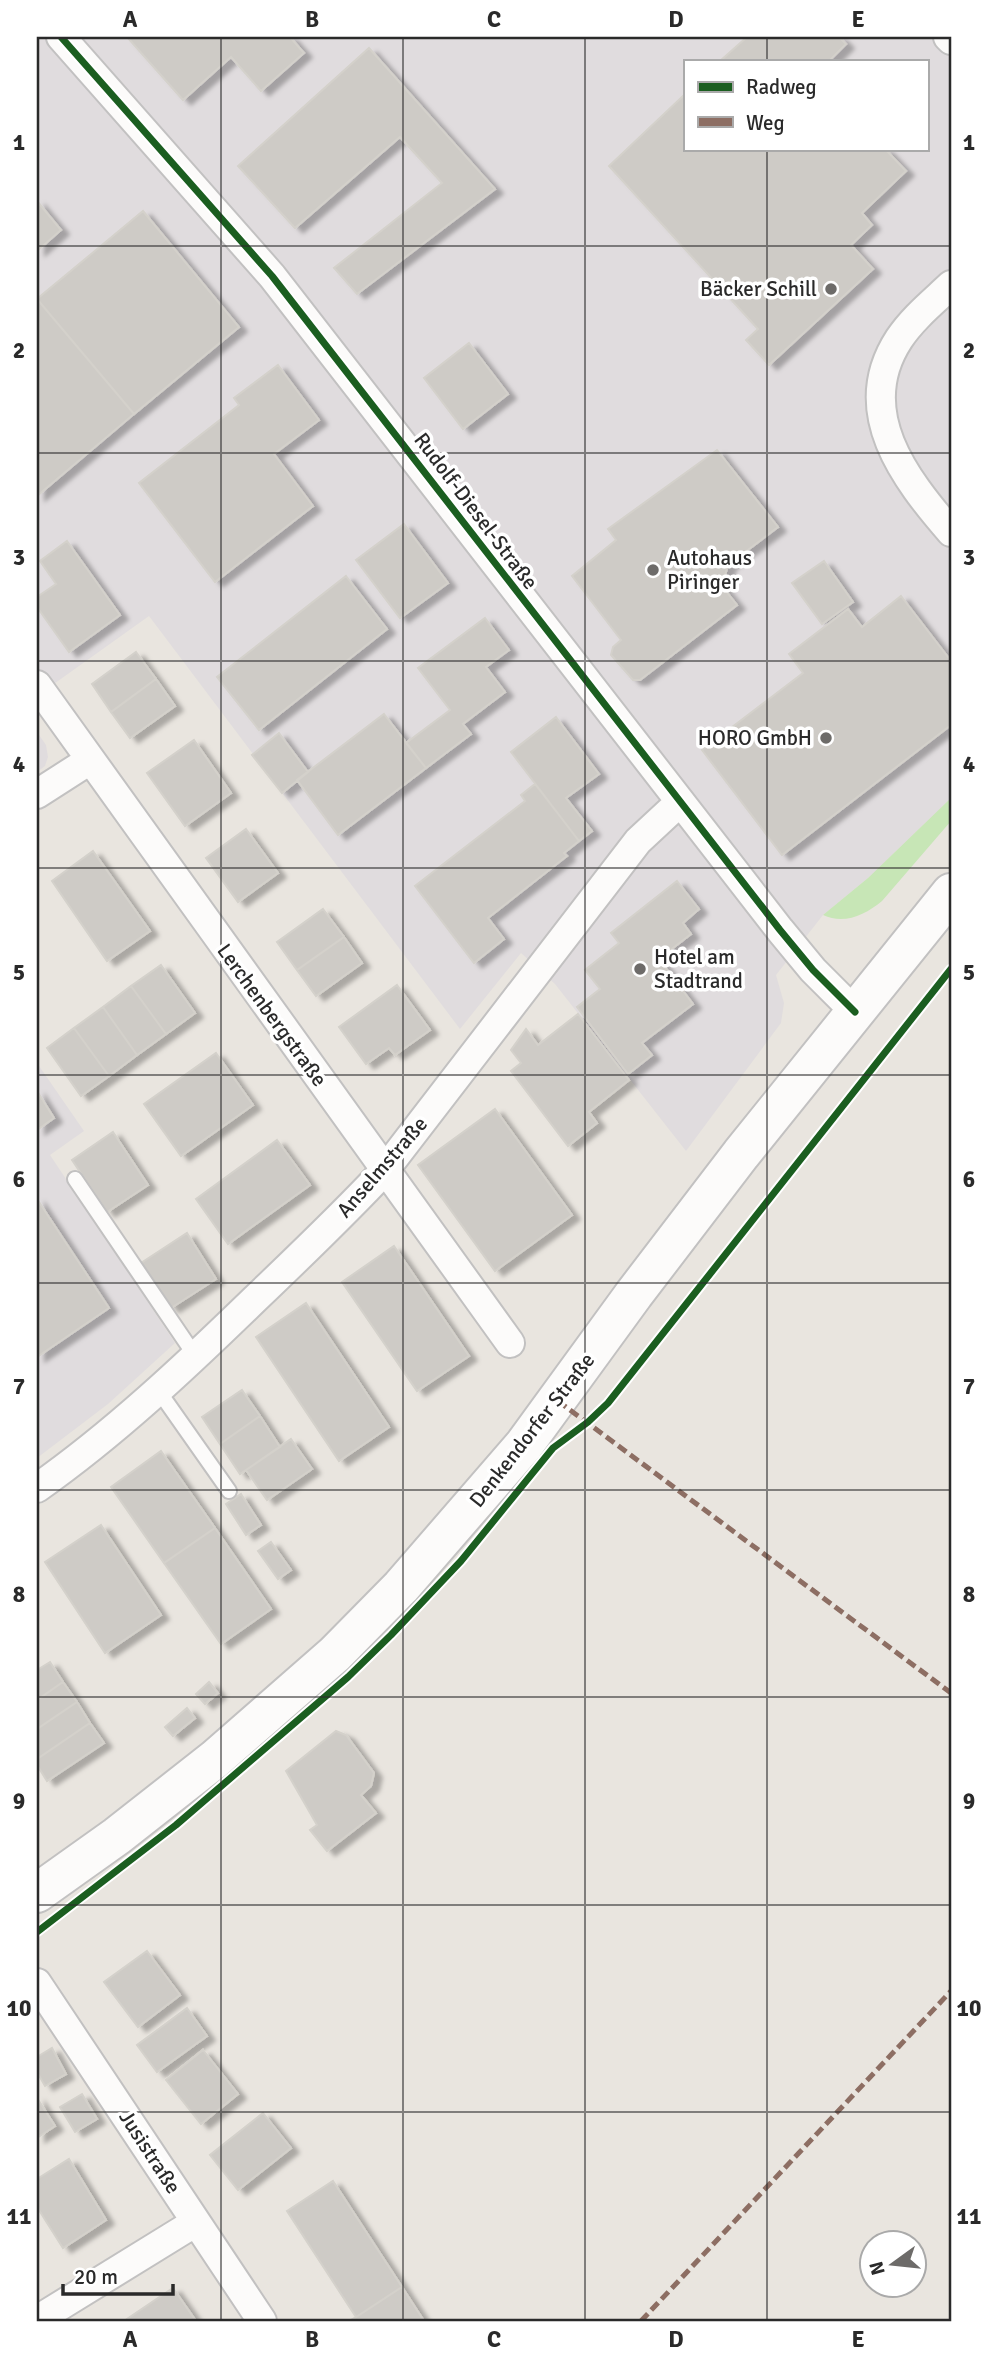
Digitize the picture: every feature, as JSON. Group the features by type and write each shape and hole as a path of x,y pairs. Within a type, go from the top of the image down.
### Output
{"main road":[{"name":"Denkendorfer Straße","path":"37,1893 117,1836 215,1759 328,1660 401,1587 524,1445 741,1154 951,893"}],"street":[{"name":"Rudolf-Diesel-Straße","path":"61,37 272,276 797,951 855,1012"},
{"path":"951,285 898,340 887,363 881,396 885,431 895,455 951,533"},
{"name":"Lerchenbergstraße","path":"37,685 510,1343"},
{"path":"37,794 90,760"},
{"name":"Anselmstraße","path":"37,1488 195,1357 356,1201 384,1171 638,841 680,802"},
{"name":"Jusistraße","path":"37,1983 262,2321"},
{"path":"37,2320 196,2222"}],"lane":[{"path":"75,1179 195,1357"},
{"path":"158,1390 229,1491"}],"shaded area":[{"path":"37,37 951,37 951,798 868,878 823,915 776,975 784,1003 781,1023 686,1151 555,984 521,953 460,1029 149,616 37,696"},
{"path":"37,732 46,745 48,757 45,766 37,772"},
{"path":"37,1063 84,1131 50,1155 175,1343 108,1404 37,1458"}],"green space":[{"path":"951,798 951,821 882,901 869,911 846,919 823,915 868,878"}],"building":[{"path":"127,37 290,37 304,53 261,91 231,57 183,100"},
{"path":"747,37 839,37 846,44 830,60 721,60"},
{"path":"369,48 495,189 357,294 334,268 442,183 400,137 295,228 238,166"},
{"path":"684,95 684,150 886,150 906,171 862,213 872,225 851,245 873,269 769,365 746,340 758,329 609,166"},
{"path":"37,201 61,230 37,251"},
{"path":"143,211 239,327 134,414 37,299"},
{"path":"37,299 134,414 37,496"},
{"path":"469,343 508,394 463,429 424,378"},
{"path":"278,365 319,420 274,454 313,506 215,582 139,483 239,405 234,398"},
{"name":"Autohaus Piringer","path":"717,450 778,527 728,565 722,586 737,605 640,680 633,680 611,655 613,647 621,640 572,576 616,540 608,529"},
{"path":"404,524 448,583 400,618 356,560"},
{"path":"67,541 120,615 69,652 37,607 37,597 56,584 40,561"},
{"path":"824,561 853,602 822,624 792,583"},
{"path":"346,576 387,629 259,730 217,677"},
{"name":"HORO GmbH","path":"901,596 951,661 951,725 782,855 702,750 803,673 789,654 848,609 862,627"},
{"path":"485,618 509,650 486,667 505,692 463,724 471,734 426,768 406,743 450,710 418,668"},
{"path":"136,652 156,679 111,712 92,684"},
{"path":"156,679 175,706 130,738 111,712"},
{"path":"384,714 426,768 338,835 297,780"},
{"path":"556,717 599,774 566,798 592,831 579,841 511,752"},
{"path":"279,733 308,772 282,793 252,755"},
{"path":"194,740 231,793 185,826 147,773"},
{"path":"535,784 579,841 564,853 567,856 488,918 504,939 474,963 415,886 525,801 521,795"},
{"path":"246,829 278,873 238,902 206,858"},
{"path":"93,851 150,931 107,961 52,881"},
{"path":"677,881 699,909 683,923 691,934 659,959 693,1004 642,1043 652,1055 628,1074 577,1007 600,989 585,970 619,943 611,933"},
{"path":"323,909 344,937 297,970 277,942"},
{"path":"344,937 362,963 316,996 297,970"},
{"path":"161,965 195,1013 166,1034 131,986"},
{"path":"397,985 430,1030 395,1055 389,1048 366,1064 339,1027"},
{"path":"131,986 166,1034 137,1055 103,1007"},
{"path":"103,1007 137,1055 109,1076 74,1028"},
{"path":"578,1014 629,1080 589,1112 597,1123 568,1146 511,1071 521,1063 511,1050 526,1029 538,1045"},
{"path":"74,1028 109,1076 81,1096 47,1048"},
{"path":"216,1053 253,1105 181,1156 144,1104"},
{"path":"37,1091 54,1118 37,1130"},
{"path":"495,1109 572,1215 495,1271 418,1165"},
{"path":"113,1132 148,1185 107,1212 72,1160"},
{"path":"277,1140 310,1185 228,1244 196,1199"},
{"path":"37,1199 109,1308 37,1357"},
{"path":"187,1233 216,1279 171,1308 141,1263"},
{"path":"394,1246 469,1356 417,1391 342,1282"},
{"path":"306,1303 389,1427 339,1461 256,1337"},
{"path":"242,1390 260,1416 220,1444 202,1417"},
{"path":"260,1416 280,1447 240,1474 220,1444"},
{"path":"291,1439 312,1469 267,1500 246,1470"},
{"path":"161,1451 215,1528 164,1563 111,1487"},
{"path":"241,1494 261,1525 246,1535 226,1504"},
{"path":"101,1525 161,1615 105,1653 45,1562"},
{"path":"215,1528 271,1609 221,1644 164,1563"},
{"path":"271,1542 291,1570 278,1579 258,1551"},
{"path":"50,1662 63,1682 37,1700 37,1670"},
{"path":"63,1682 77,1702 37,1729 37,1700"},
{"path":"209,1682 218,1693 205,1704 196,1694"},
{"path":"77,1702 90,1723 37,1759 37,1729"},
{"path":"187,1708 195,1718 173,1736 165,1727"},
{"path":"90,1723 104,1743 47,1781 37,1765 37,1759"},
{"path":"336,1731 346,1735 374,1773 371,1786 361,1795 376,1813 327,1851 310,1830 317,1825 286,1771"},
{"path":"147,1951 180,1995 138,2027 104,1982"},
{"path":"187,2008 207,2036 157,2072 137,2045"},
{"path":"52,2048 66,2074 45,2086 37,2072 37,2057"},
{"path":"203,2050 238,2094 201,2124 166,2080"},
{"path":"82,2094 97,2119 75,2132 60,2107"},
{"path":"37,2098 55,2126 37,2138"},
{"path":"263,2113 291,2148 238,2190 210,2155"},
{"path":"69,2159 106,2220 63,2248 37,2207 37,2179"},
{"path":"333,2181 402,2287 356,2317 287,2211"},
{"path":"402,2287 424,2321 349,2321 356,2317"},
{"path":"173,2288 196,2321 124,2321"}],"marked path":[{"path":"558,1401 951,1693"},
{"path":"641,2321 951,1991"}],"cycle path":[{"path":"61,37 272,276 780,930 813,970 855,1012"},
{"path":"37,1932 176,1825 348,1677 391,1635 461,1561 553,1448 608,1403 951,969"}],"place":[{"name":"Bäcker Schill","path":"831,289"},
{"name":"Autohaus Piringer","path":"653,570"},
{"name":"HORO GmbH","path":"826,738"},
{"name":"Hotel am Stadtrand","path":"640,969"}]}
